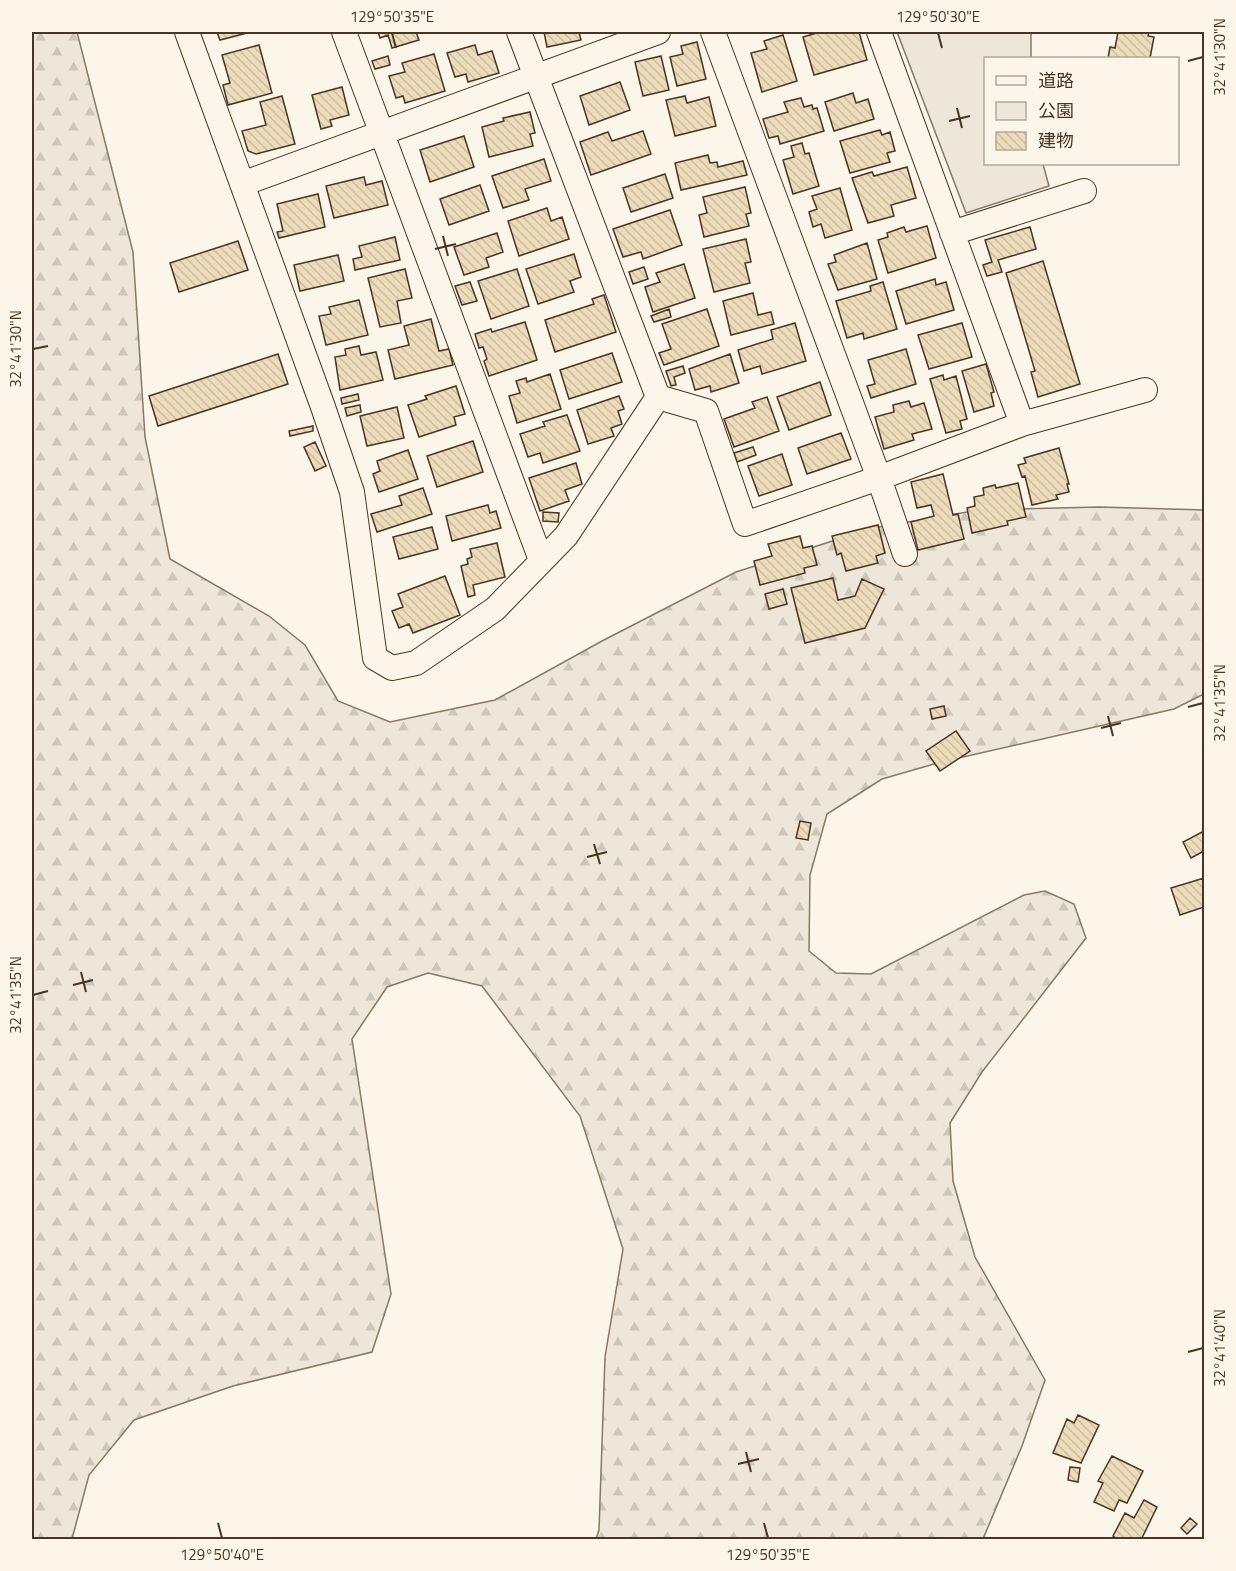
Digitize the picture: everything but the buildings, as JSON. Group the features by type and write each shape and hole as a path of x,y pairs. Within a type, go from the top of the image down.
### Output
{"street":[{"path":"187,32 352,492 375,658 392,668 416,663 495,609 566,536 658,397"},
{"path":"344,32 541,560"},
{"path":"519,32 658,397"},
{"path":"242,184 658,32"},
{"path":"713,32 879,478 904,555"},
{"path":"879,32 1022,424"},
{"path":"952,233 1084,191"},
{"path":"658,397 706,411 745,524 879,478 1022,424 1145,390"}],"green space":[{"path":"32,32 77,32 133,252 145,437 170,559 269,616 305,645 338,701 390,722 495,700 602,641 736,572 873,528 979,510 1099,507 1204,510 1204,694 1174,709 941,762 882,779 827,814 810,875 809,951 836,973 871,974 1024,895 1045,891 1074,904 1086,938 982,1072 950,1123 953,1181 975,1257 1045,1380 1022,1446 983,1539 596,1539 599,1530 605,1357 623,1249 580,1116 482,986 428,973 387,987 352,1039 391,1294 372,1352 233,1386 134,1420 89,1475 72,1539 32,1540"},
{"path":"897,32 1031,32 1031,57 984,57 984,165 1043,165 1049,186 966,213"}]}
